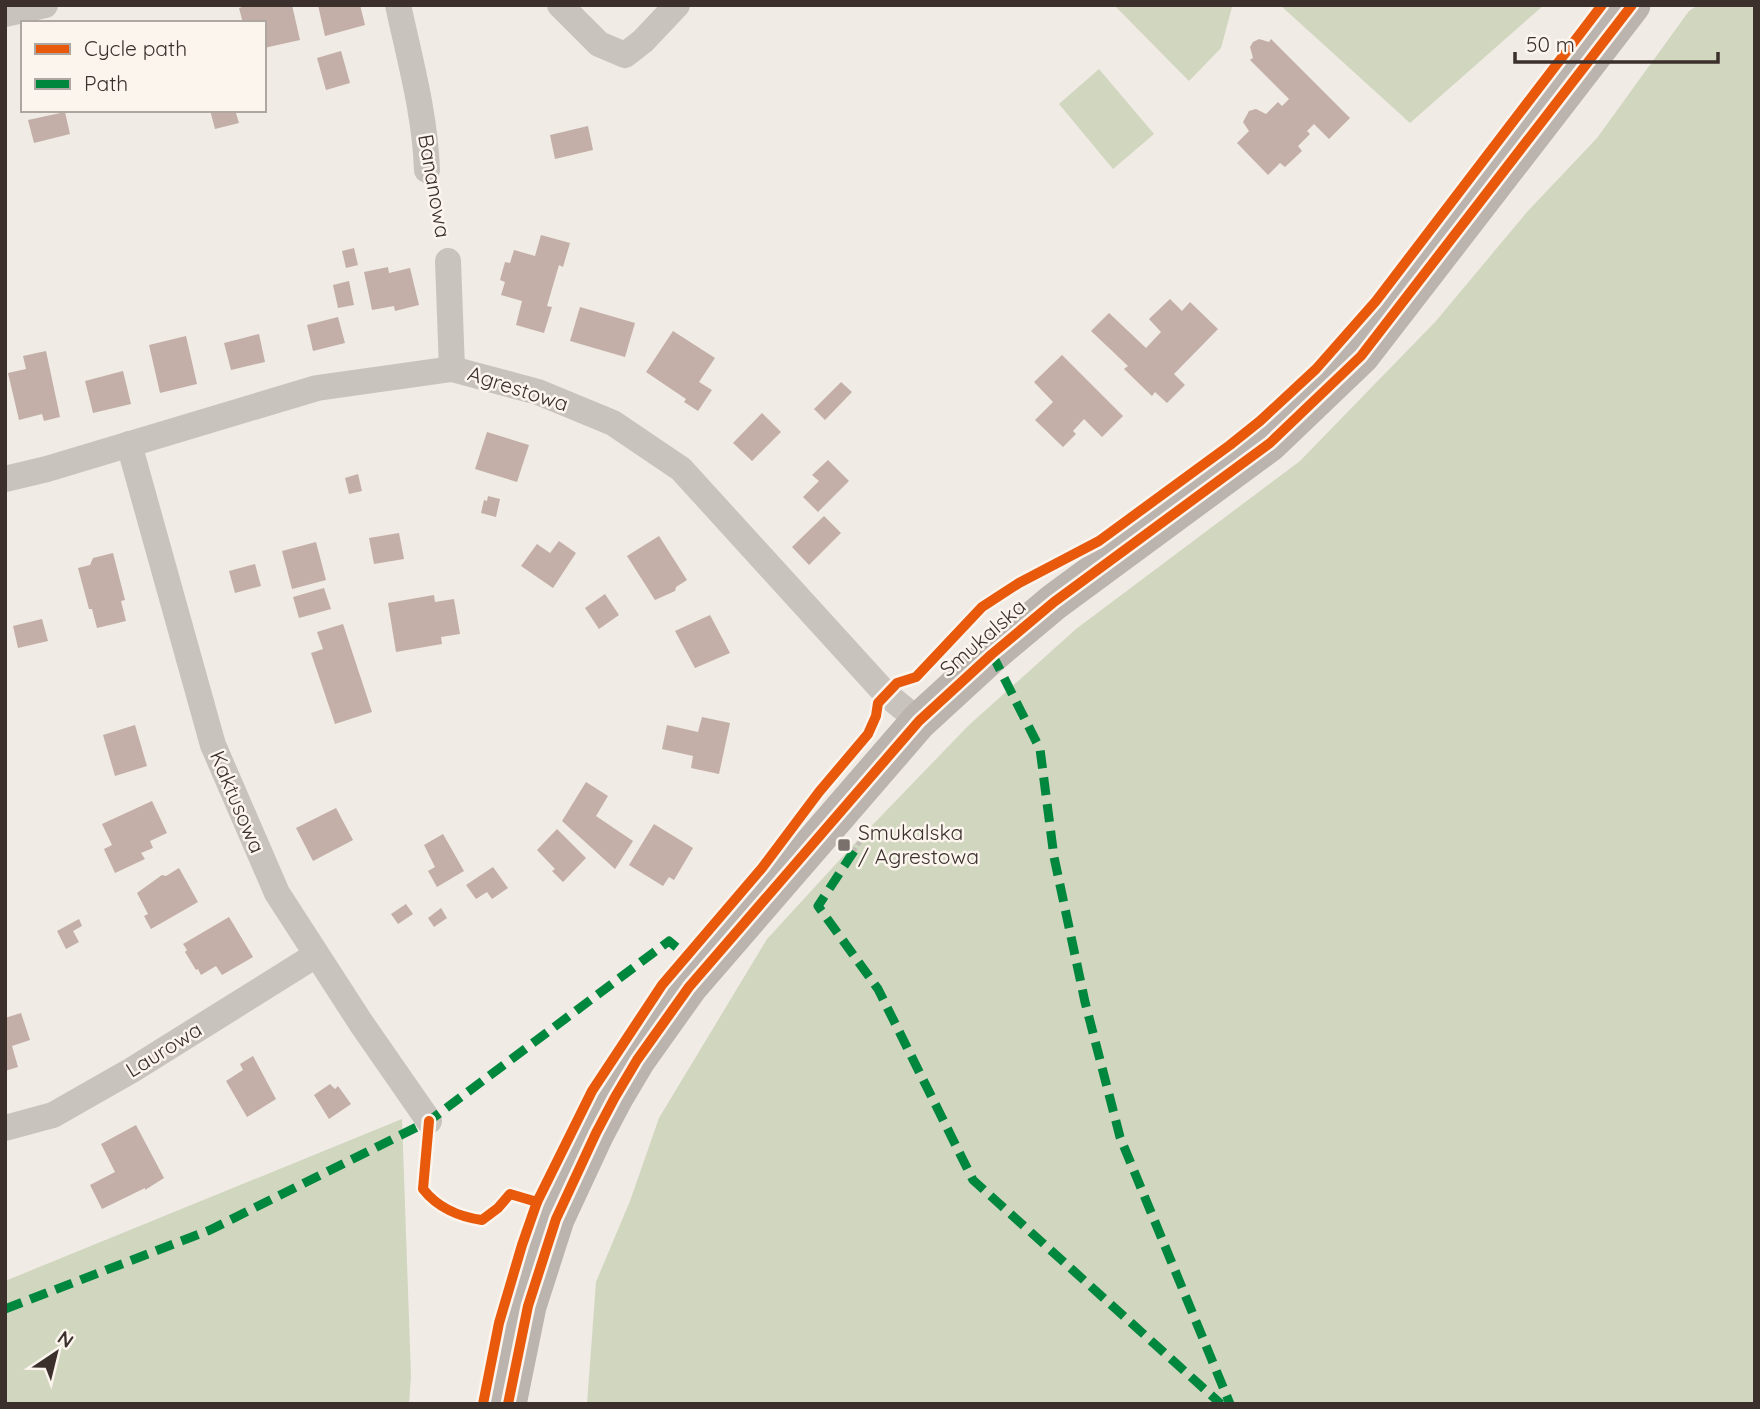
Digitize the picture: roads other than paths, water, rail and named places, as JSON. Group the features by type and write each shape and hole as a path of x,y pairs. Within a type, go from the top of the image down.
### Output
{"street":[{"path":"5,14 45,5"},
{"name":"Bananowa","path":"398,5 426,136 427,170"},
{"path":"559,5 599,44 625,55 643,41 677,5"},
{"name":"Smukalska","path":"508,1404 528,1306 556,1219 615,1097 637,1060 690,987 919,721 1054,602 1270,443 1361,356 1632,5"},
{"name":"Bananowa","path":"448,261 452,369"},
{"name":"Agrestowa","path":"5,479 47,469 317,388 452,369 538,392 613,423 681,469 886,694 919,721"},
{"name":"Kaktusowa","path":"129,444 213,745 276,893 429,1121"},
{"name":"Laurowa","path":"5,1128 65,1109 316,955"}],"place":[{"name":"Smukalska / Agrestowa","path":"844,845"}]}
